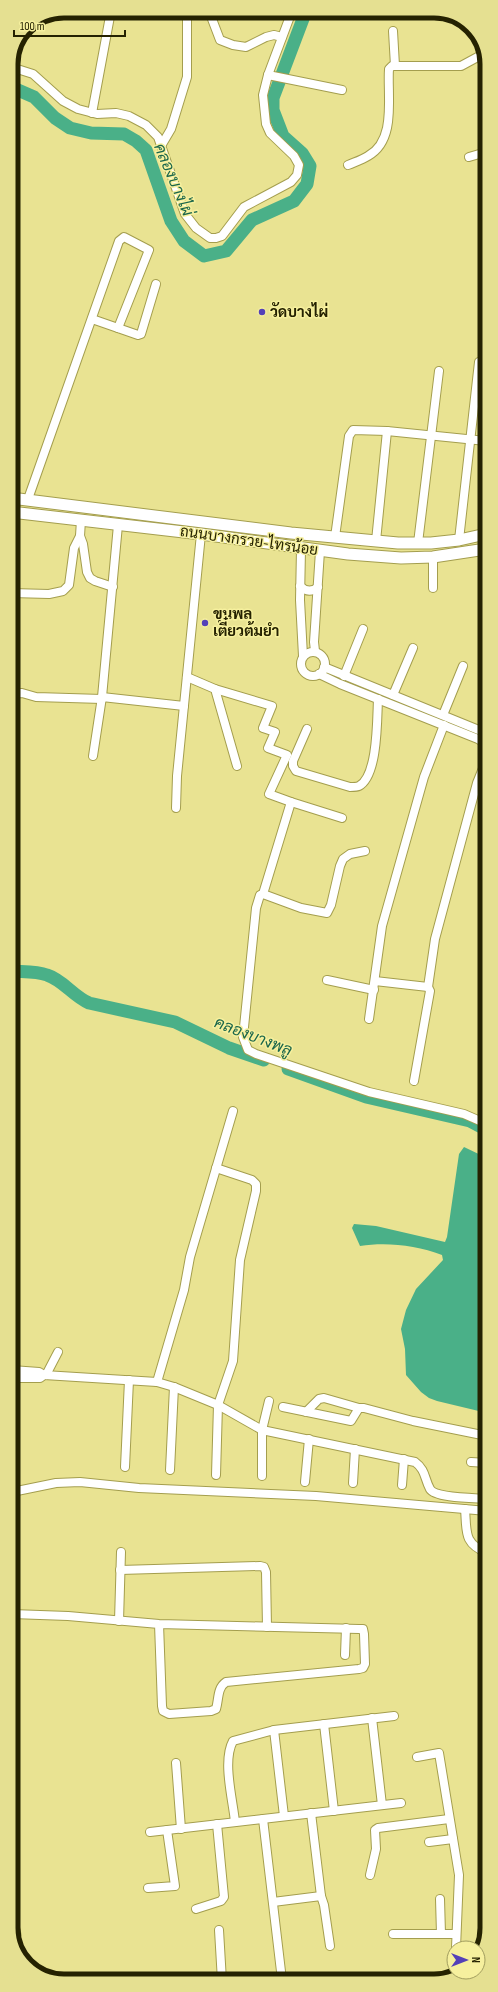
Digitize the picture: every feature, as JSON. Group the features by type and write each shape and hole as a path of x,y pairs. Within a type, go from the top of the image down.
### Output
{"main road":[{"name":"ถนนบางกรวย-ไทรน้อย","path":"18,498 291,534 376,541 418,543 459,540 480,535"},
{"name":"ถนนบางกรวย-ไทรน้อย","path":"18,513 201,534 301,549 401,558 432,557 480,550"}],"street":[{"path":"92,113 110,18"},
{"path":"161,146 171,129 187,78 187,18"},
{"path":"212,18 220,40 233,45 246,47 266,37 282,37"},
{"path":"18,69 33,74 63,102 78,109 92,113 116,113 129,116 146,125 158,137 185,214 196,228 210,238 222,236 244,207 291,182 297,175 299,165 294,156 270,133 266,124 263,95 272,75 282,37 289,18"},
{"path":"393,31 395,66"},
{"path":"348,165 369,156 384,139 388,125 389,69 395,66 461,66 479,56"},
{"path":"272,75 342,90"},
{"path":"469,157 480,154"},
{"path":"28,499 119,241 124,237 149,250 118,328"},
{"path":"92,319 138,335 141,334 156,284"},
{"path":"459,540 479,362"},
{"path":"418,543 424,504 430,435 439,371"},
{"path":"335,537 351,432 360,429 480,441"},
{"path":"376,541 387,431"},
{"path":"18,593 49,594 63,591 69,585 74,548 80,536 82,520"},
{"path":"93,756 102,698 118,525"},
{"path":"176,808 177,776 201,534"},
{"path":"80,536 83,544 86,572 90,578 113,586"},
{"path":"301,549 300,586 303,656"},
{"path":"319,674 324,667 323,657 316,651 314,642 320,551"},
{"path":"432,557 432,588"},
{"path":"300,586 309,591 315,590 318,587"},
{"path":"344,676 363,629"},
{"path":"393,695 413,648"},
{"path":"316,651 306,653 300,661 302,670 310,676 319,674 480,740"},
{"path":"443,715 463,666"},
{"path":"324,667 480,730"},
{"path":"187,677 215,689 272,706 263,728 275,732 268,748 287,756 269,794 342,818"},
{"path":"215,689 237,766"},
{"path":"18,693 36,697 102,698 184,706"},
{"path":"307,729 294,761 293,766 296,771 350,787 359,786 366,780 372,766 377,729 378,699"},
{"path":"369,1019 382,926 424,777 444,726"},
{"path":"414,1081 431,997 428,987 435,939 480,778"},
{"path":"291,802 263,894 258,898 256,908 244,1036 248,1050 369,1092 464,1114 480,1121"},
{"path":"263,894 301,908 327,913 331,905 343,859 350,854 365,851"},
{"path":"327,980 374,985 428,987"},
{"path":"156,1382 184,1290 190,1257 233,1111"},
{"path":"216,1168 252,1180 256,1184 256,1190 240,1260 233,1361 218,1405 216,1475"},
{"path":"18,1378 40,1378 45,1375 58,1352"},
{"path":"18,1370 40,1372 45,1375 156,1382 174,1387 218,1405 262,1430 404,1459 421,1466 429,1487 436,1494 480,1499"},
{"path":"125,1467 129,1380"},
{"path":"170,1470 174,1387"},
{"path":"306,1412 319,1399 324,1398 359,1408 480,1434"},
{"path":"262,1476 262,1430 269,1402"},
{"path":"283,1406 351,1421 359,1408"},
{"path":"305,1482 309,1439"},
{"path":"353,1483 355,1449"},
{"path":"402,1485 404,1459"},
{"path":"471,1462 480,1463"},
{"path":"18,1491 56,1483 80,1482 139,1488 316,1496 480,1510"},
{"path":"466,1509 468,1539 474,1547 480,1550"},
{"path":"119,1621 121,1552"},
{"path":"120,1570 264,1567 266,1572 267,1627"},
{"path":"18,1614 68,1616 159,1624 363,1629 365,1664 363,1668 226,1682 222,1685 219,1693 216,1709 211,1711 169,1714 163,1711 162,1706 159,1624"},
{"path":"345,1655 346,1628"},
{"path":"235,1822 228,1759 233,1741 274,1730 394,1716"},
{"path":"372,1718 382,1805"},
{"path":"324,1724 334,1811"},
{"path":"274,1730 284,1816"},
{"path":"417,1757 439,1753 459,1875 456,1940"},
{"path":"176,1763 182,1829"},
{"path":"150,1832 401,1803"},
{"path":"311,1813 321,1896 324,1905 330,1946"},
{"path":"263,1819 281,1974"},
{"path":"370,1875 376,1849 375,1830 378,1828 449,1819"},
{"path":"196,1909 221,1901 224,1897 217,1824"},
{"path":"148,1888 171,1888 175,1886 167,1830"},
{"path":"429,1842 453,1839"},
{"path":"273,1902 321,1896"},
{"path":"440,1899 441,1934"},
{"path":"219,1930 222,1974"},
{"path":"393,1934 456,1934"}],"shaded area":[{"path":"464,1147 480,1155 480,1411 429,1398 421,1392 406,1375 405,1349 401,1329 406,1310 416,1289 443,1260 442,1255 401,1245 380,1244 360,1246 352,1228 354,1224 376,1226 445,1242 459,1154"}],"waterway":[{"name":"คลองบางไผ่","path":"18,90 34,97 55,118 70,128 91,133 124,134 136,141 146,150 171,221 184,241 204,256 226,251 252,220 294,201 307,184 310,166 302,153 283,136 273,110 273,98 303,18"},
{"name":"คลองบางพลู","path":"18,971 34,972 53,977 89,1003 175,1022 229,1048 264,1060"},
{"name":"คลองบางพลู","path":"288,1069 366,1097 470,1121 480,1126"}],"place":[{"name":"วัดบางไผ่","path":"262,312"},
{"name":"ขุนพล เตี๋ยวต้มยำ","path":"205,623"}]}
